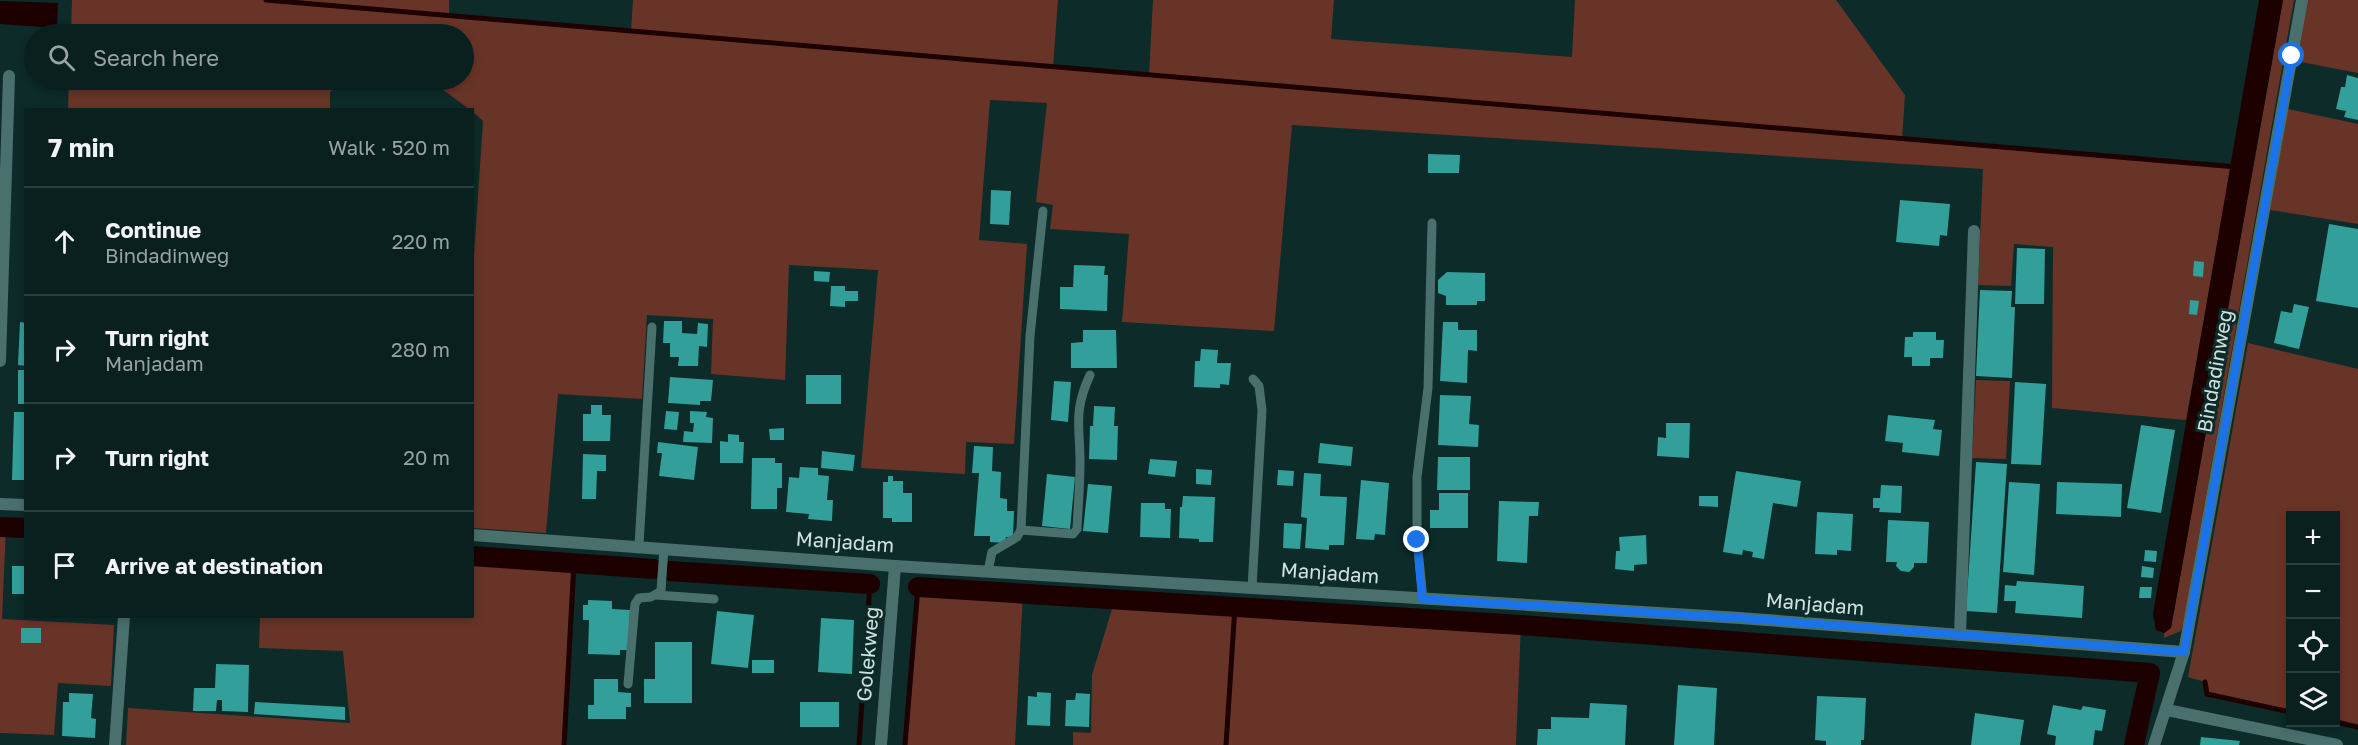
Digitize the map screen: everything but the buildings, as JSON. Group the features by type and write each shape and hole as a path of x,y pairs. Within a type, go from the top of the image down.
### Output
{"street":[{"name":"Bindadinweg","path":"2154,745 2184,652 2302,0"},
{"path":"0,361 9,76"},
{"path":"1960,635 1974,231"},
{"path":"0,504 24,506"},
{"name":"Manjadam","path":"474,535 639,545 895,566 1740,618 2184,652"},
{"name":"Golekweg","path":"881,745 895,566"},
{"path":"115,745 124,618"},
{"path":"2167,710 2310,742 2337,745"}],"lane":[{"path":"988,571 992,552 1017,537 1021,530 1029,346 1043,211"},
{"path":"1422,599 1417,540 1417,477 1428,388 1432,223"},
{"path":"639,545 652,327"},
{"path":"1021,530 1065,535 1073,534 1077,529 1080,461 1077,434 1078,403 1090,375"},
{"path":"1252,588 1263,410 1259,386 1254,379"},
{"path":"656,595 661,591 664,548"},
{"path":"628,684 635,604 639,598 656,595 714,599"}],"shaded area":[{"path":"72,0 449,0 449,15 631,31 633,0 1058,0 1053,67 1149,75 1153,0 1334,0 1331,39 1572,57 1575,0 1836,0 1905,95 1902,139 2231,167 2186,420 2052,408 2053,247 2014,244 2011,286 1978,285 1983,169 1292,125 1274,331 1122,322 1129,234 1050,229 1053,205 1036,202 1047,103 990,100 979,240 1027,244 1014,444 966,442 965,474 861,468 878,270 789,265 785,380 711,374 713,319 647,315 642,399 558,394 546,533 474,528 474,255 483,121 474,113 474,108 468,108 443,90 474,90 474,24 71,24"},
{"path":"2259,0 2283,0 2171,628 2164,633 2156,630 2153,614"},
{"path":"2283,0 2294,0 2184,620 2181,631 2164,638 2164,633 2171,628"},
{"path":"2306,0 2358,0 2358,73 2296,61"},
{"path":"0,1 58,3 57,24 0,24"},
{"path":"69,90 332,90 330,92 330,108 68,108"},
{"path":"2288,109 2358,124 2358,224 2270,210"},
{"path":"2248,343 2358,369 2358,727 2340,723 2340,511 2286,511 2286,711 2207,694 2205,682 2188,677"},
{"path":"1976,380 2010,381 2006,459 1972,458"},
{"path":"0,527 6,527 2,619 114,625 111,686 58,683 54,735 0,733"},
{"path":"474,556 574,562 564,745 126,745 128,708 350,723 343,651 259,648 260,618 474,618"},
{"path":"918,587 1023,593 1015,745 905,745"},
{"path":"1115,599 1521,625 1516,745 1073,745 1073,732 1091,733 1092,675"}],"waterway":[{"path":"266,0 2237,167"},
{"path":"0,527 24,528"},
{"path":"474,556 654,569"},
{"path":"564,745 574,562"},
{"path":"669,571 870,584"},
{"path":"859,745 870,584"},
{"path":"905,745 918,587"},
{"path":"918,587 1521,625 2150,673 2134,745"},
{"path":"1226,745 1235,606"},
{"path":"2205,682 2207,694 2286,711"},
{"path":"2340,723 2358,727"}],"route":[{"path":"1417,540 1422,599 1740,618 2184,652 2292,56"}]}
